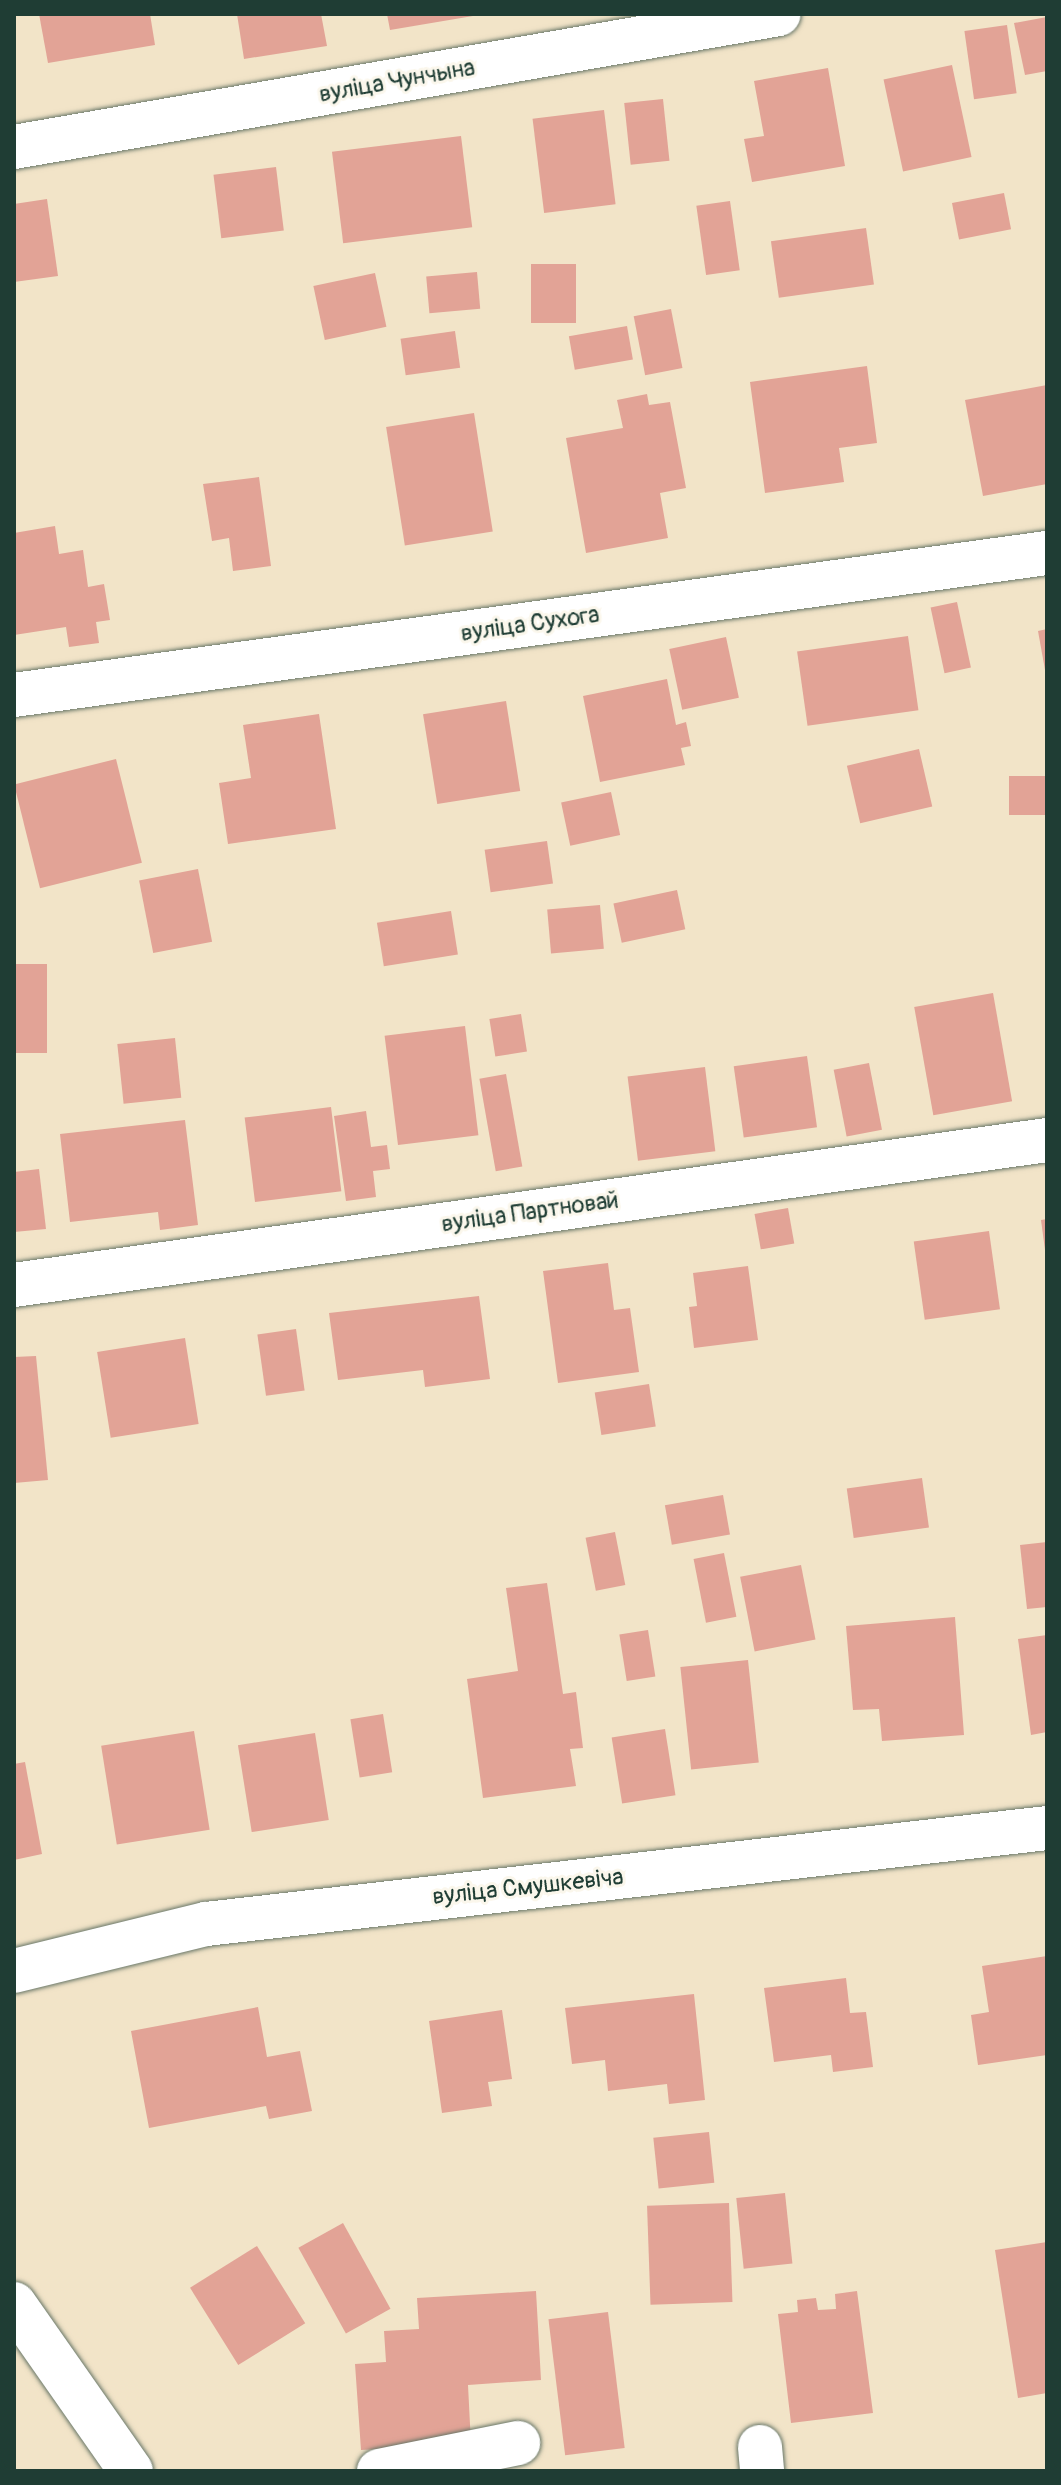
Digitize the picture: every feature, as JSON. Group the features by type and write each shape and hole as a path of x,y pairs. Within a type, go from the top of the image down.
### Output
{"street":[{"name":"вуліца Чунчына","path":"14,147 779,14"},
{"name":"вуліца Сухога","path":"14,695 1047,553"},
{"name":"вуліца Партновай","path":"14,1285 1047,1140"},
{"name":"вуліца Смушкевіча","path":"14,1971 206,1924 1047,1828"},
{"path":"14,2304 131,2471"},
{"path":"379,2471 518,2443"}],"building":[{"path":"39,14 150,14 155,45 48,63"},
{"path":"237,14 321,14 327,46 244,59"},
{"path":"387,14 473,14 473,16 390,30"},
{"path":"1047,17 1047,71 1025,75 1014,23"},
{"path":"1007,25 1017,93 974,99 964,31"},
{"path":"952,65 972,157 903,171 884,80"},
{"path":"828,68 845,166 752,182 744,139 764,136 754,81"},
{"path":"663,99 669,161 631,165 624,103"},
{"path":"604,110 616,204 544,213 533,119"},
{"path":"461,136 472,227 343,243 332,152"},
{"path":"276,167 284,231 221,238 213,175"},
{"path":"1004,193 1011,229 959,239 952,203"},
{"path":"47,199 58,276 14,282 14,204"},
{"path":"730,201 740,270 706,275 696,206"},
{"path":"866,228 874,284 779,298 771,241"},
{"path":"531,264 576,264 576,323 531,323"},
{"path":"477,272 480,309 429,313 426,276"},
{"path":"375,273 386,327 325,340 313,286"},
{"path":"671,309 682,368 645,375 634,316"},
{"path":"627,326 633,359 575,370 569,336"},
{"path":"455,331 460,368 406,375 401,339"},
{"path":"867,366 877,443 839,448 844,482 765,493 750,382"},
{"path":"1047,385 1047,484 983,496 965,400"},
{"path":"647,394 649,405 670,402 686,488 660,493 668,538 586,553 566,438 623,428 617,400"},
{"path":"474,413 493,532 405,545 386,427"},
{"path":"259,477 271,566 233,571 229,538 212,541 203,484"},
{"path":"55,526 59,554 83,550 88,587 104,584 110,620 96,622 99,643 69,647 66,627 14,635 14,533"},
{"path":"957,602 971,668 945,673 931,608"},
{"path":"1047,629 1047,670 1045,670 1038,631"},
{"path":"908,636 918,710 808,726 797,652"},
{"path":"726,637 739,698 682,710 669,649"},
{"path":"667,679 676,725 686,722 691,746 681,748 685,765 600,782 583,696"},
{"path":"506,701 520,791 437,804 423,714"},
{"path":"319,714 336,829 228,844 219,783 251,778 243,725"},
{"path":"919,749 932,806 860,823 847,766"},
{"path":"116,759 142,863 40,888 14,784"},
{"path":"1009,776 1047,776 1047,815 1009,815"},
{"path":"611,792 620,835 570,846 561,803"},
{"path":"547,841 553,884 491,892 485,850"},
{"path":"198,869 212,942 153,953 139,880"},
{"path":"677,890 685,929 622,943 613,904"},
{"path":"600,905 604,949 551,953 547,910"},
{"path":"451,911 458,954 384,966 377,923"},
{"path":"14,964 47,964 47,1053 14,1053"},
{"path":"993,993 1012,1101 933,1115 914,1007"},
{"path":"521,1014 527,1052 495,1057 489,1019"},
{"path":"465,1026 478,1135 398,1145 385,1036"},
{"path":"175,1038 181,1098 124,1104 117,1044"},
{"path":"807,1056 817,1127 744,1138 734,1066"},
{"path":"869,1063 882,1130 847,1137 834,1070"},
{"path":"705,1067 715,1151 638,1161 628,1077"},
{"path":"506,1074 522,1167 496,1171 479,1079"},
{"path":"331,1107 341,1191 255,1202 245,1118"},
{"path":"366,1111 371,1147 387,1145 390,1169 373,1171 376,1197 346,1201 334,1116"},
{"path":"185,1120 198,1225 160,1230 158,1212 70,1222 60,1134"},
{"path":"39,1169 46,1229 14,1232 14,1172"},
{"path":"788,1208 794,1243 761,1249 755,1214"},
{"path":"1047,1219 1047,1250 1045,1250 1041,1220"},
{"path":"989,1231 1000,1309 925,1320 914,1242"},
{"path":"608,1263 614,1310 630,1308 639,1372 558,1383 543,1271"},
{"path":"748,1266 758,1340 694,1348 689,1307 697,1306 693,1273"},
{"path":"479,1296 490,1379 425,1387 423,1370 338,1380 329,1313"},
{"path":"296,1329 305,1390 266,1396 257,1334"},
{"path":"185,1338 199,1424 111,1438 97,1352"},
{"path":"36,1356 48,1480 14,1483 14,1357"},
{"path":"649,1384 656,1426 601,1435 595,1393"},
{"path":"922,1478 929,1528 854,1538 847,1489"},
{"path":"723,1495 730,1534 672,1545 665,1505"},
{"path":"615,1532 625,1585 596,1591 586,1538"},
{"path":"1047,1542 1047,1607 1027,1609 1020,1545"},
{"path":"724,1553 736,1617 706,1623 694,1559"},
{"path":"801,1565 816,1640 755,1651 740,1577"},
{"path":"547,1583 563,1694 576,1692 583,1748 570,1749 576,1786 483,1798 467,1679 518,1671 506,1588"},
{"path":"955,1617 964,1735 882,1741 879,1709 853,1710 846,1626"},
{"path":"648,1630 655,1676 627,1681 619,1635"},
{"path":"1047,1635 1047,1732 1031,1735 1018,1639"},
{"path":"748,1660 759,1762 691,1770 680,1667"},
{"path":"383,1714 392,1772 360,1777 350,1719"},
{"path":"665,1729 675,1795 622,1804 612,1737"},
{"path":"194,1731 210,1830 117,1844 101,1746"},
{"path":"315,1733 329,1820 252,1832 238,1745"},
{"path":"25,1762 42,1854 14,1860 14,1764"},
{"path":"1047,1956 1047,2055 978,2065 971,2015 989,2012 982,1966"},
{"path":"846,1978 850,2013 866,2012 873,2067 833,2072 831,2055 774,2062 764,1988"},
{"path":"694,1994 705,2100 669,2104 667,2084 608,2091 605,2060 572,2064 565,2008"},
{"path":"258,2007 267,2057 300,2051 312,2111 269,2119 266,2106 149,2128 131,2031"},
{"path":"502,2010 512,2079 488,2082 492,2106 442,2113 429,2021"},
{"path":"709,2132 714,2183 659,2189 653,2138"},
{"path":"785,2193 792,2264 744,2269 736,2198"},
{"path":"729,2203 732,2302 651,2305 647,2206"},
{"path":"343,2223 391,2309 346,2333 298,2248"},
{"path":"1047,2242 1047,2393 1018,2398 995,2250"},
{"path":"257,2246 305,2323 238,2365 190,2288"},
{"path":"536,2291 541,2380 468,2385 471,2444 361,2450 355,2364 386,2362 384,2331 419,2329 417,2298"},
{"path":"857,2291 873,2413 791,2423 778,2314 798,2312 797,2300 816,2298 818,2310 836,2309 835,2294"},
{"path":"608,2312 625,2448 565,2455 548,2319"}]}
